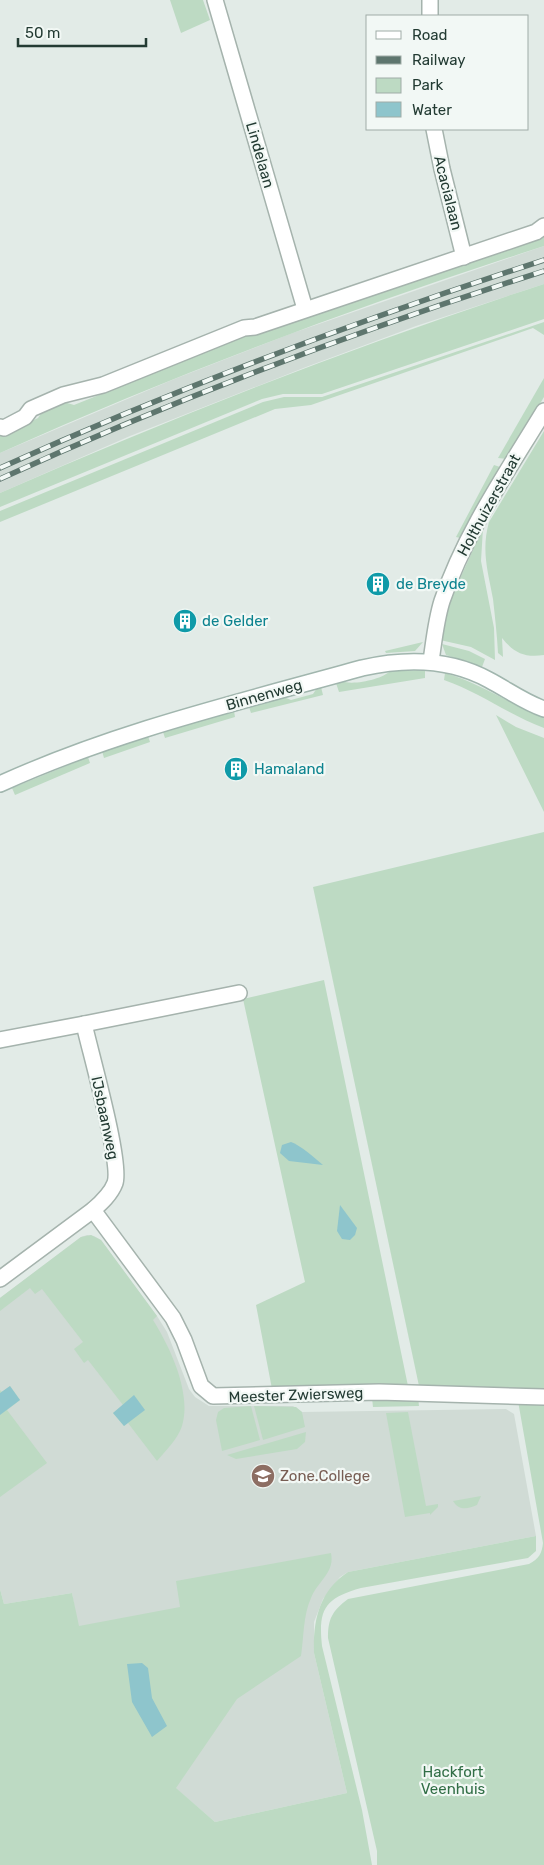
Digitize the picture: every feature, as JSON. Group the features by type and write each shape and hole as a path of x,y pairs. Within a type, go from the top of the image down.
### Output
{"street":[{"name":"Lindelaan","path":"215,0 305,309"},
{"path":"430,0 430,15"},
{"name":"Acacialaan","path":"434,130 464,256"},
{"path":"0,427 4,428 25,417 31,409 63,395 103,385 244,328 255,327 536,232 544,226"},
{"name":"Holthuizerstraat","path":"431,661 442,601 461,553 483,512 544,411"},
{"name":"Binnenweg","path":"0,784 92,747 178,719 362,668 397,662 431,661 479,675 537,706"},
{"path":"0,1040 239,993"},
{"name":"IJsbaanweg","path":"0,1279 93,1210 104,1200 115,1183 115,1163 84,1024"},
{"name":"Meester Zwiersweg","path":"93,1210 173,1318 184,1340 201,1386 213,1396 388,1392 544,1397"}],"shaded area":[{"path":"544,246 544,284 416,326 306,367 130,436 0,493 0,453 172,380 290,334"},
{"name":"Zone.College","path":"87,1235 101,1240 157,1316 167,1332 189,1389 195,1397 209,1406 293,1406 302,1412 506,1409 514,1414 536,1536 348,1572 340,1577 323,1599 314,1622 314,1653 347,1793 215,1822 124,1744 100,1758 72,1593 4,1604 0,1589 0,1298 81,1237"}],"green space":[{"path":"170,0 203,0 210,20 181,33"},
{"path":"544,234 544,246 406,292 269,342 134,395 0,453 0,433 5,434 38,418 42,412 64,402 74,405 179,363 179,359 240,335 253,335"},
{"path":"544,284 544,319 322,394 283,394 262,399 0,507 0,493 202,408 406,331"},
{"path":"544,322 544,335 533,328 311,405 275,409 0,522 0,511 263,402 284,397 322,397"},
{"path":"544,378 544,397 507,459 498,458"},
{"path":"544,431 544,655 531,656 520,653 502,638 503,657 498,653 493,599 486,561 487,532 489,522"},
{"path":"494,465 500,467 501,470 460,538 456,537"},
{"path":"483,528 481,561 494,628 495,660 471,647 440,640 452,596"},
{"path":"423,642 415,651 386,653 385,651"},
{"path":"442,644 469,651 485,659 482,667 446,655"},
{"path":"425,670 425,678 339,692 336,683 342,681 353,683 367,681 381,677 390,671"},
{"path":"445,673 471,682 544,717 544,728 444,680"},
{"path":"321,687 323,695 251,713 249,707 284,697 291,700 313,694 317,688"},
{"path":"234,711 235,717 165,738 163,732"},
{"path":"496,715 516,727 544,738 544,812"},
{"path":"148,736 150,742 104,758 102,751"},
{"path":"88,757 90,763 15,795 12,788"},
{"path":"544,832 544,1391 419,1386 313,887"},
{"path":"324,980 408,1386 272,1389 256,1305 305,1282 243,999"},
{"path":"91,1235 101,1240 157,1316 153,1320 166,1343 178,1371 184,1399 182,1426 174,1440 157,1461 128,1423 124,1426 113,1413 123,1405 88,1360 84,1363 74,1349 83,1342 42,1289 35,1294 30,1288 0,1311 0,1298 81,1237"},
{"path":"10,1386 20,1400 7,1410 47,1463 0,1497 0,1390 2,1392"},
{"path":"418,1397 419,1406 373,1407 372,1398"},
{"name":"Hackfort Veenhuis","path":"518,1401 544,1402 544,1865 377,1865 377,1851 328,1638 330,1620 338,1607 348,1599 529,1564 538,1558 543,1543"},
{"path":"251,1406 260,1440 222,1451 216,1420 218,1412 224,1408"},
{"path":"254,1406 296,1407 302,1412 305,1427 263,1440"},
{"path":"408,1412 426,1506 438,1504 438,1507 430,1515 430,1513 405,1517 386,1413"},
{"path":"306,1432 305,1442 297,1449 236,1459 227,1455"},
{"path":"481,1496 477,1505 467,1508 461,1508 453,1501"},
{"path":"536,1536 536,1551 528,1558 361,1588 339,1596 326,1607 321,1623 322,1646 362,1810 372,1865 0,1865 0,1589 4,1604 72,1593 79,1626 180,1607 176,1581 331,1553 331,1566 308,1605 301,1656 237,1699 176,1788 215,1822 347,1793 314,1653 315,1630 320,1608 330,1588 338,1580 348,1572"}],"water":[{"path":"291,1142 323,1165 289,1161 280,1153 282,1145"},
{"path":"340,1205 357,1228 355,1235 350,1240 342,1239 337,1231"},
{"path":"10,1386 20,1400 0,1415 0,1393"},
{"path":"134,1395 145,1410 124,1426 113,1413"},
{"path":"142,1663 148,1668 152,1698 167,1726 152,1737 132,1702 127,1664"}],"railway":[{"path":"0,468 134,410 269,356 544,260"},
{"path":"0,479 201,393 337,341 544,271"}],"place":[{"name":"de Breyde","path":"378,584"},
{"name":"de Gelder","path":"185,621"},
{"name":"Hamaland","path":"236,769"},
{"name":"Zone.College","path":"263,1476"}]}
